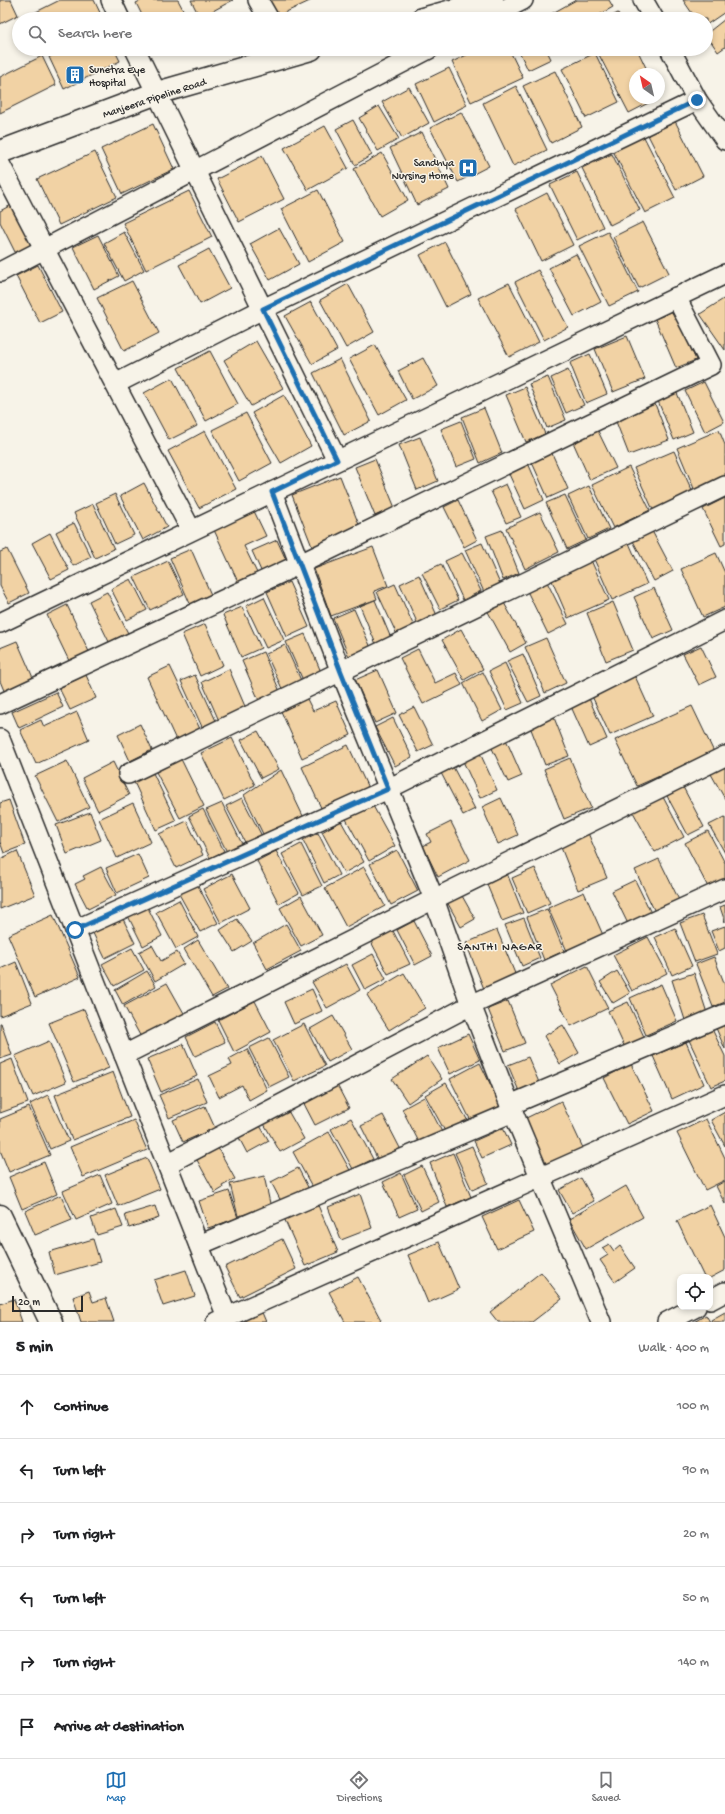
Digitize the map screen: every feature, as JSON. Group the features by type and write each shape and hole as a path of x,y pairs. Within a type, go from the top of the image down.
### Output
{"street":[{"path":"111,0 117,12"},
{"path":"258,0 265,12"},
{"path":"448,12 492,0"},
{"path":"500,12 523,0"},
{"path":"643,0 650,12"},
{"path":"138,56 337,460"},
{"name":"Manjeera Pipeline Road","path":"0,152 157,93 274,56"},
{"path":"0,272 45,250 416,56"},
{"path":"674,56 697,100 725,140"},
{"path":"115,384 263,309 697,100"},
{"path":"0,164 191,530"},
{"path":"0,623 725,274"},
{"path":"0,704 300,564 711,365 676,297"},
{"path":"128,774 725,486"},
{"path":"272,492 341,672 434,899 471,1005 511,1108 601,1322"},
{"path":"75,930 388,789 725,620"},
{"path":"0,739 199,1245 222,1320 725,1095"},
{"path":"124,1055 434,899 725,756"},
{"path":"167,1164 471,1005 725,889"},
{"path":"199,1245 725,1014"},
{"path":"0,1216 50,1322"},
{"path":"713,1298 725,1292"},
{"path":"666,1322 690,1310"}],"building":[{"path":"0,0 11,0 17,12 12,12 12,18 0,24"},
{"path":"60,0 94,0 100,12 36,12"},
{"path":"142,0 178,0 184,12 140,12 136,3"},
{"path":"191,0 233,0 211,12 197,12"},
{"path":"262,0 312,0 286,12 268,12"},
{"path":"576,0 609,0 613,7 604,12 555,12"},
{"path":"683,0 725,0 725,12 713,20 713,12 691,12"},
{"path":"725,19 725,47 718,52 713,44 713,28"},
{"path":"42,56 56,85 0,113 0,77"},
{"name":"Sunetra Eye Hospital","path":"118,56 120,61 64,89 49,57"},
{"path":"464,56 512,56 523,78 471,102 452,62"},
{"path":"521,56 550,56 551,59 528,70"},
{"path":"589,56 596,56 619,102 586,118 562,69"},
{"path":"600,56 640,56 646,68 629,68 629,104 646,104 629,113"},
{"path":"449,68 467,105 434,122 416,84"},
{"path":"555,71 582,127 551,143 523,86"},
{"path":"516,86 547,150 513,166 483,103"},
{"path":"409,87 429,123 402,138 382,102"},
{"path":"379,106 399,139 378,151 359,118"},
{"path":"461,112 489,166 458,182 430,128"},
{"path":"353,120 372,155 355,165 336,129"},
{"path":"675,121 703,176 676,190 648,135"},
{"path":"153,124 174,169 122,194 101,149"},
{"path":"325,126 348,168 308,190 284,148"},
{"path":"422,132 449,189 417,205 390,148"},
{"path":"642,133 675,198 645,213 612,149"},
{"path":"95,152 117,197 59,225 37,179"},
{"path":"382,153 408,200 380,216 354,169"},
{"path":"612,154 640,210 610,225 582,168"},
{"path":"262,156 284,199 239,222 217,179"},
{"path":"577,172 603,227 577,240 550,185"},
{"path":"318,190 345,242 308,262 281,209"},
{"path":"189,191 212,237 146,270 123,223"},
{"path":"547,193 573,245 541,261 516,209"},
{"path":"15,203 36,244 16,254 0,222 0,211"},
{"path":"643,222 669,273 639,288 613,237"},
{"path":"279,228 299,264 270,280 250,244"},
{"path":"124,232 144,270 124,281 104,243"},
{"path":"608,232 638,292 609,306 579,246"},
{"path":"98,235 119,276 94,289 73,247"},
{"path":"445,242 471,294 446,307 420,255"},
{"path":"209,249 230,288 200,304 179,265"},
{"path":"576,254 601,302 574,316 549,268"},
{"path":"38,265 62,312 40,323 16,276"},
{"path":"538,270 568,327 544,340 515,282"},
{"path":"132,281 159,333 124,351 97,298"},
{"path":"509,283 539,342 509,357 478,298"},
{"path":"348,284 374,332 346,348 320,300"},
{"path":"725,298 725,350 700,314"},
{"path":"311,302 337,350 312,364 285,316"},
{"path":"674,311 696,360 676,368 655,319"},
{"path":"627,336 645,379 613,392 595,349"},
{"path":"256,341 283,388 251,406 224,360"},
{"path":"375,345 406,400 379,415 349,359"},
{"path":"210,351 238,404 206,421 178,368"},
{"path":"590,354 607,394 586,403 570,363"},
{"path":"423,358 438,386 412,399 398,371"},
{"path":"340,359 371,421 344,435 313,373"},
{"path":"568,370 584,405 566,413 551,378"},
{"path":"548,377 566,420 547,428 529,384"},
{"path":"172,378 197,426 169,440 144,393"},
{"path":"704,382 724,422 705,432 685,391"},
{"path":"525,387 545,434 526,442 506,395"},
{"path":"677,393 693,432 674,440 658,401"},
{"path":"284,395 311,446 281,463 252,413"},
{"path":"655,404 669,440 629,455 615,419"},
{"path":"484,408 502,453 480,463 462,417"},
{"path":"246,413 272,463 239,481 212,430"},
{"path":"461,421 476,459 456,467 441,429"},
{"path":"597,429 616,468 590,480 572,440"},
{"path":"719,430 725,445 725,478 695,491 677,448"},
{"path":"205,431 236,489 199,508 168,451"},
{"path":"420,437 438,481 417,490 399,445"},
{"path":"550,449 568,489 548,498 530,458"},
{"path":"674,451 693,493 653,510 634,468"},
{"path":"375,459 395,508 375,516 355,467"},
{"path":"528,463 544,500 525,509 508,472"},
{"path":"629,467 650,510 613,528 592,485"},
{"path":"340,476 361,530 313,549 292,495"},
{"path":"144,483 167,527 143,540 120,496"},
{"path":"506,484 521,517 506,523 491,491"},
{"path":"589,486 609,529 588,539 568,496"},
{"path":"115,494 134,535 115,544 96,503"},
{"path":"565,495 586,540 567,549 546,503"},
{"path":"725,498 725,544 721,546 703,509"},
{"path":"458,500 477,540 464,547 444,507"},
{"path":"93,504 114,549 95,558 74,513"},
{"path":"254,511 266,536 244,546 257,573 238,582 214,530"},
{"path":"540,512 559,552 525,569 506,528"},
{"path":"74,523 91,557 73,566 56,532"},
{"path":"502,530 519,573 503,580 486,536"},
{"path":"652,531 673,571 654,581 633,541"},
{"path":"50,533 69,570 51,579 32,543"},
{"path":"277,540 287,562 262,573 252,551"},
{"path":"482,543 500,584 484,592 465,550"},
{"path":"629,543 647,584 612,600 594,559"},
{"path":"373,547 388,586 374,591 377,599 331,616 314,569"},
{"path":"7,549 29,593 9,603 0,586 0,552"},
{"path":"191,549 212,597 191,606 170,558"},
{"path":"462,553 481,591 463,600 445,561"},
{"path":"716,553 725,573 725,607 703,617 681,569"},
{"path":"590,558 609,600 568,618 550,576"},
{"path":"168,561 184,594 150,610 134,577"},
{"path":"441,564 458,600 440,609 422,573"},
{"path":"419,575 439,620 420,629 400,584"},
{"path":"131,579 147,610 127,620 111,589"},
{"path":"289,582 309,627 287,637 267,592"},
{"path":"547,582 568,624 548,634 527,591"},
{"path":"395,584 416,631 399,639 377,592"},
{"path":"654,588 673,630 653,639 634,597"},
{"path":"107,592 131,639 112,648 89,601"},
{"path":"264,597 284,640 266,648 246,606"},
{"path":"375,600 393,643 378,649 360,606"},
{"path":"503,601 526,643 510,652 487,610"},
{"path":"613,602 633,650 606,661 587,613"},
{"path":"67,605 91,656 71,665 47,615"},
{"path":"242,607 261,648 241,657 223,615"},
{"path":"354,609 372,650 350,659 333,618"},
{"path":"205,624 223,665 200,676 182,634"},
{"path":"461,629 483,669 464,680 442,640"},
{"path":"305,634 324,679 306,687 286,642"},
{"path":"546,638 566,683 545,693 525,647"},
{"path":"17,641 34,680 5,693 0,681 0,648"},
{"path":"285,645 304,687 285,695 266,654"},
{"path":"701,646 716,677 699,685 683,654"},
{"path":"418,649 435,683 456,673 462,685 423,704 400,658"},
{"path":"263,652 281,694 260,703 242,661"},
{"path":"523,654 541,696 528,702 507,661"},
{"path":"505,663 523,703 507,710 489,671"},
{"path":"170,666 200,729 176,740 147,677"},
{"path":"229,669 247,711 220,723 202,682"},
{"path":"378,670 397,713 375,723 355,680"},
{"path":"483,672 502,710 482,721 463,683"},
{"path":"634,674 653,716 610,735 591,694"},
{"path":"86,675 96,698 70,710 59,688"},
{"path":"195,675 217,723 203,729 181,681"},
{"path":"56,692 63,707 19,728 12,712"},
{"path":"587,694 607,739 589,747 569,702"},
{"path":"306,697 313,711 336,701 351,735 302,758 280,709"},
{"path":"692,706 714,752 637,786 615,740"},
{"path":"414,707 433,745 418,752 399,715"},
{"path":"77,712 89,740 36,764 20,730 41,720 44,727"},
{"path":"553,715 569,756 545,765 529,724"},
{"path":"393,718 412,757 395,766 375,727"},
{"path":"140,724 152,750 130,761 118,735"},
{"path":"258,731 279,769 261,778 241,740"},
{"path":"504,735 522,776 508,782 489,742"},
{"path":"232,738 255,785 224,800 201,753"},
{"path":"348,745 369,790 323,812 302,767"},
{"path":"479,751 497,790 480,798 462,759"},
{"path":"570,758 591,808 564,819 544,769"},
{"path":"181,759 204,806 180,818 156,772"},
{"path":"67,761 89,807 58,822 35,776"},
{"path":"113,762 129,795 98,811 82,778"},
{"path":"725,766 725,799 711,774"},
{"path":"453,767 475,809 463,815 441,773"},
{"path":"281,770 303,816 264,836 244,795"},
{"path":"153,773 176,821 156,830 134,782"},
{"path":"683,787 704,827 688,835 667,796"},
{"path":"663,797 684,837 655,852 633,812"},
{"path":"242,798 263,838 247,846 226,806"},
{"path":"501,798 518,835 498,844 482,807"},
{"path":"9,800 25,845 4,853 0,842 0,803"},
{"path":"133,803 151,842 117,858 99,819"},
{"path":"222,803 243,846 228,854 206,810"},
{"path":"372,804 395,846 369,861 346,819"},
{"path":"203,809 224,851 210,858 189,816"},
{"path":"90,812 101,840 67,854 56,825"},
{"path":"725,817 725,853 709,825"},
{"path":"187,821 203,855 176,868 159,834"},
{"path":"341,821 364,862 344,873 322,832"},
{"path":"451,822 470,860 438,877 423,846 431,842 427,834"},
{"path":"708,831 725,863 725,880 709,889 685,843"},
{"path":"318,833 339,875 324,883 303,840"},
{"path":"588,833 607,878 578,890 560,845"},
{"path":"301,844 322,886 303,895 282,854"},
{"path":"397,850 418,891 391,905 370,864"},
{"path":"17,851 35,895 0,909 0,859"},
{"path":"276,851 299,893 279,904 257,861"},
{"path":"138,854 149,878 117,893 106,868"},
{"path":"659,859 680,902 656,914 635,870"},
{"path":"101,867 116,895 88,909 75,884 85,879 83,876"},
{"path":"364,867 385,906 346,927 325,888"},
{"path":"535,868 550,903 527,913 512,878"},
{"path":"506,871 523,913 502,921 485,880"},
{"path":"232,874 250,908 221,923 203,889"},
{"path":"635,880 652,915 629,926 612,891"},
{"path":"197,884 218,923 200,932 179,894"},
{"path":"584,892 603,935 567,951 548,908"},
{"path":"461,894 475,919 461,927 447,902"},
{"path":"301,896 322,935 301,946 280,908"},
{"path":"179,900 198,937 176,949 156,912"},
{"path":"145,902 162,936 143,946 126,912"},
{"path":"725,905 725,922 720,907"},
{"path":"547,909 564,951 544,960 527,917"},
{"path":"53,915 80,977 35,997 8,935"},
{"path":"121,915 135,943 105,958 91,929"},
{"path":"702,915 717,954 695,962 680,923"},
{"path":"524,918 540,958 522,966 505,925"},
{"path":"237,919 252,941 234,952 220,930"},
{"path":"414,921 432,956 415,965 397,930"},
{"path":"286,924 301,951 267,969 253,943"},
{"path":"725,926 725,948 719,951 711,931"},
{"path":"391,927 410,964 388,974 369,938"},
{"path":"675,928 692,966 672,975 655,937"},
{"path":"497,930 516,976 484,989 466,943"},
{"path":"648,937 667,973 632,991 613,955"},
{"path":"198,940 227,989 212,997 184,949"},
{"path":"152,945 161,961 177,952 184,964 155,981 139,952"},
{"path":"132,948 144,970 114,986 102,964"},
{"path":"373,954 386,979 365,990 352,965"},
{"path":"714,957 725,985 725,1002 713,1007 696,964"},
{"path":"16,962 32,1003 0,1016 0,969"},
{"path":"346,964 360,990 327,1008 312,982"},
{"path":"587,966 608,1008 571,1026 550,985"},
{"path":"147,971 156,986 123,1005 115,990"},
{"path":"617,971 630,993 613,1003 600,982"},
{"path":"404,973 425,1008 389,1030 367,995"},
{"path":"694,973 707,1013 685,1020 672,980"},
{"path":"167,983 185,1015 142,1039 124,1006"},
{"path":"661,984 677,1021 646,1035 630,998"},
{"path":"312,989 322,1011 294,1024 284,1002"},
{"path":"255,1001 271,1032 234,1052 218,1020"},
{"path":"508,1001 525,1043 505,1051 488,1009"},
{"path":"628,1002 646,1041 626,1050 608,1011"},
{"path":"84,1009 109,1068 74,1082 49,1023"},
{"path":"333,1016 352,1049 328,1062 310,1029"},
{"path":"215,1022 225,1042 195,1056 186,1037"},
{"path":"0,1023 12,1055 0,1059"},
{"path":"304,1024 325,1066 294,1081 273,1040"},
{"path":"725,1024 725,1049 716,1028"},
{"path":"563,1025 579,1053 560,1064 544,1036"},
{"path":"712,1029 725,1056 725,1081 711,1087 689,1040"},
{"path":"468,1034 480,1060 450,1074 438,1048"},
{"path":"269,1038 289,1077 269,1087 249,1048"},
{"path":"49,1041 66,1082 33,1096 15,1056"},
{"path":"686,1042 704,1084 672,1099 653,1056"},
{"path":"183,1044 197,1076 161,1092 147,1059"},
{"path":"247,1049 267,1090 249,1100 242,1085 219,1097 209,1076 232,1065 229,1059"},
{"path":"427,1056 442,1079 408,1103 392,1079"},
{"path":"528,1057 541,1087 521,1096 508,1065"},
{"path":"12,1059 28,1103 0,1113 0,1064"},
{"path":"480,1063 501,1106 471,1121 450,1079"},
{"path":"631,1064 654,1111 627,1124 604,1078"},
{"path":"113,1072 130,1117 72,1140 55,1095"},
{"path":"198,1079 207,1102 169,1118 159,1095"},
{"path":"336,1083 349,1108 315,1125 302,1100"},
{"path":"446,1083 468,1121 446,1133 425,1095"},
{"path":"48,1095 69,1141 50,1149 30,1104"},
{"path":"424,1097 442,1132 420,1144 402,1109"},
{"path":"561,1101 583,1148 544,1166 522,1120"},
{"path":"205,1106 215,1128 183,1142 173,1120"},
{"path":"29,1107 50,1155 9,1172 0,1150 0,1119"},
{"path":"287,1109 304,1139 280,1152 263,1122"},
{"path":"725,1112 725,1146 711,1120"},
{"path":"383,1115 401,1150 379,1162 361,1126"},
{"path":"351,1118 373,1159 353,1169 331,1129"},
{"path":"706,1119 725,1158 725,1180 705,1190 677,1133"},
{"path":"134,1120 147,1150 83,1177 70,1147"},
{"path":"259,1124 269,1141 247,1153 238,1136"},
{"path":"503,1128 511,1145 482,1158 474,1141"},
{"path":"329,1132 351,1172 315,1192 293,1152"},
{"path":"472,1146 488,1183 472,1190 455,1153"},
{"path":"218,1148 235,1179 222,1186 223,1188 215,1193 197,1160"},
{"path":"453,1153 471,1197 447,1207 430,1163"},
{"path":"147,1158 160,1189 118,1206 105,1175"},
{"path":"44,1162 57,1194 22,1209 9,1177"},
{"path":"422,1166 439,1202 421,1211 404,1175"},
{"path":"298,1168 310,1191 283,1205 271,1182"},
{"path":"401,1173 417,1209 399,1217 383,1182"},
{"path":"100,1175 112,1204 76,1220 63,1191"},
{"path":"264,1176 271,1208 238,1216 230,1184"},
{"path":"581,1178 594,1201 572,1213 559,1190"},
{"path":"725,1181 725,1204 716,1186"},
{"path":"626,1186 643,1217 586,1249 569,1219"},
{"path":"229,1191 238,1218 208,1228 199,1201"},
{"path":"360,1194 372,1228 341,1240 328,1207"},
{"path":"61,1195 72,1220 35,1235 25,1211"},
{"path":"519,1200 534,1232 497,1249 482,1217"},
{"path":"317,1203 338,1252 305,1266 284,1218"},
{"path":"710,1205 725,1237 725,1270 713,1276 713,1274 703,1274 677,1221"},
{"path":"155,1206 159,1218 129,1228 125,1215"},
{"path":"116,1209 123,1227 97,1235 91,1218"},
{"path":"93,1239 100,1262 55,1275 49,1252"},
{"path":"282,1239 296,1269 240,1297 225,1267"},
{"path":"439,1242 459,1289 428,1303 408,1255"},
{"path":"609,1244 614,1251 620,1246 635,1268 615,1282 600,1260 608,1255 602,1248"},
{"path":"186,1270 195,1296 163,1306 154,1280"},
{"path":"541,1272 562,1299 532,1322 498,1322 490,1312"},
{"path":"358,1277 381,1320 377,1322 345,1322 329,1292"},
{"path":"89,1291 93,1302 106,1298 114,1322 81,1322 73,1297"},
{"path":"14,1299 22,1322 0,1322 0,1304"},
{"path":"261,1310 266,1322 235,1322"},
{"path":"725,1312 725,1322 712,1322 711,1320"},
{"path":"706,1315 710,1322 694,1322"}],"place":[{"name":"Sunetra Eye Hospital","path":"75,75"},
{"name":"Sandhya Nursing Home","path":"468,168"}],"district":[{"name":"SANTHI NAGAR","path":"500,946"}],"route":[{"path":"75,930 388,789 341,672 272,492 337,460 263,309 697,100"}]}
